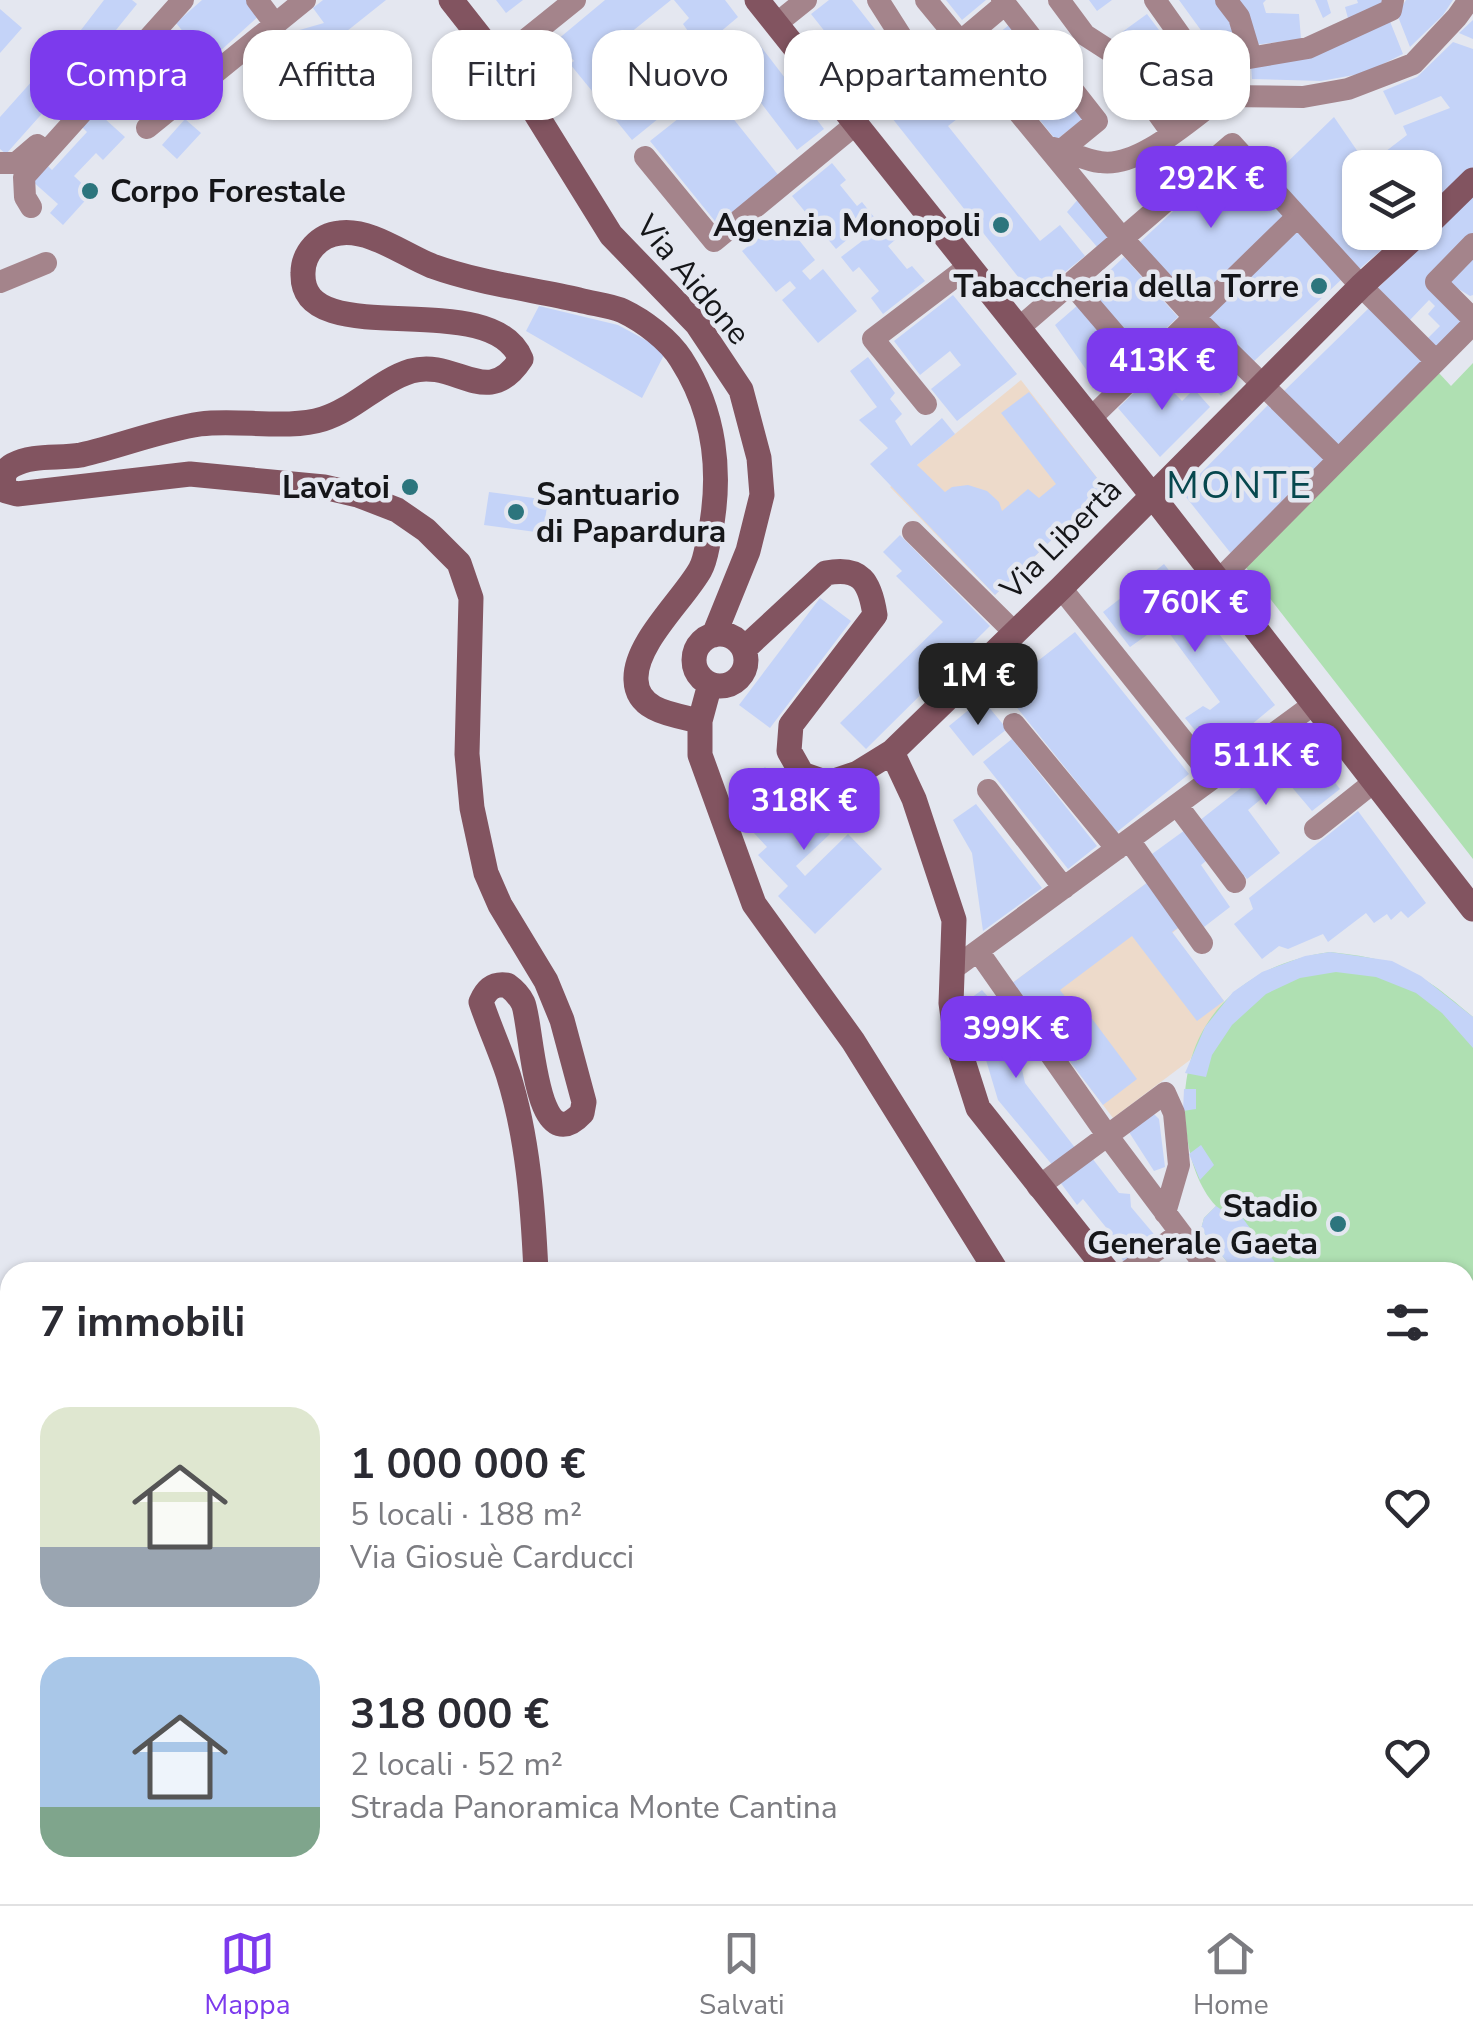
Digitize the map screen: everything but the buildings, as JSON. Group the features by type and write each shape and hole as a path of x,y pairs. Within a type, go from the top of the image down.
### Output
{"street":[{"path":"256,0 276,24"},
{"path":"147,128 306,0"},
{"name":"Via Aidone","path":"451,0 475,30"},
{"path":"537,30 575,0"},
{"path":"757,0 1151,494 1473,909"},
{"path":"776,24 806,0"},
{"path":"645,158 714,241 918,64 878,0"},
{"path":"926,0 950,30"},
{"path":"1058,0 1085,34 1116,56 1172,132"},
{"path":"1155,0 1176,30"},
{"path":"1226,0 1239,17 1251,57 1308,48 1390,10 1393,0"},
{"path":"1250,96 1303,96 1348,89 1413,64 1469,0"},
{"path":"973,30 1003,2 1097,121 1056,148"},
{"path":"32,208 25,197 24,177 169,4"},
{"name":"Via Aidone","path":"540,120 611,235 696,324 741,390 760,458 762,495 748,551 714,635"},
{"path":"1031,120 1122,238 1194,317 1338,459"},
{"path":"1056,148 1098,162 1125,161 1189,120"},
{"path":"0,163 16,163 39,144 59,135"},
{"path":"1019,328 1232,144 1361,286 1435,360"},
{"name":"Via Libertà","path":"1442,210 1473,180"},
{"path":"1090,418 1297,217"},
{"path":"536,1262 533,1210 520,1128 508,1076 481,1002 488,990 508,985 524,1005 540,1100 549,1116 557,1123 568,1124 582,1114 584,1102 562,1020 546,980 500,905 486,873 472,808 467,754 471,598 459,563 426,530 397,510 324,487 190,474 17,494 6,491 2,481 11,466 27,460 78,455 201,424 320,420 345,410 411,371 436,370 489,384 502,381 520,358 516,346 503,334 442,320 344,316 325,311 310,300 302,269 307,255 316,244 339,233 373,239 409,258 474,280 622,310 654,330 680,357 707,410 715,450 714,511 702,567 660,624 639,661 635,678 640,696 654,709 700,721"},
{"path":"1218,580 1473,322 1436,282 1473,244"},
{"name":"Via Libertà","path":"744,649 826,573 843,570 860,576 872,595 875,615 791,726 789,752 802,774 828,783 858,773 892,752 1400,250"},
{"path":"0,282 46,263"},
{"path":"926,404 874,339 969,266"},
{"path":"1070,284 1142,368"},
{"path":"913,532 1014,632"},
{"path":"1061,588 1213,778"},
{"path":"714,635 728,636 744,649 746,665 739,678 726,685 710,684 698,674 694,658 700,644 714,635"},
{"path":"710,684 700,721 700,756 754,904 853,1041 992,1262"},
{"path":"954,969 1314,704"},
{"path":"1014,724 1123,845 1202,944"},
{"path":"892,752 914,799 954,920 951,1003 956,1039 978,1108 1100,1262"},
{"path":"1315,829 1374,782"},
{"path":"988,790 1064,888"},
{"path":"1177,805 1235,882"},
{"path":"978,952 1202,1262"},
{"path":"1038,1187 1165,1093 1174,1112 1179,1165 1165,1212"},
{"path":"1148,1262 1180,1233"}],"shaded area":[{"path":"1021,380 1105,488 995,595 890,487"},
{"path":"1148,882 1181,926 1172,933 1224,1001 1205,1027 1190,1060 1113,1118 1011,984"}],"green space":[{"path":"1473,363 1473,859 1244,565 1438,372 1451,386"},
{"name":"Stadio Generale Gaeta","path":"1330,952 1392,964 1423,979 1473,1017 1473,1262 1227,1262 1201,1229 1204,1218 1216,1206 1200,1182 1187,1136 1185,1100 1189,1067 1200,1037 1216,1011 1237,990 1264,972"}],"place":[{"name":"Corpo Forestale","path":"90,191"},
{"name":"Agenzia Monopoli","path":"1001,225"},
{"name":"Tabaccheria della Torre","path":"1319,286"},
{"name":"Lavatoi","path":"410,487"},
{"name":"Santuario di Papardura","path":"516,512"},
{"name":"Stadio Generale Gaeta","path":"1338,1224"}],"district":[{"name":"MONTE","path":"1240,485"}]}
